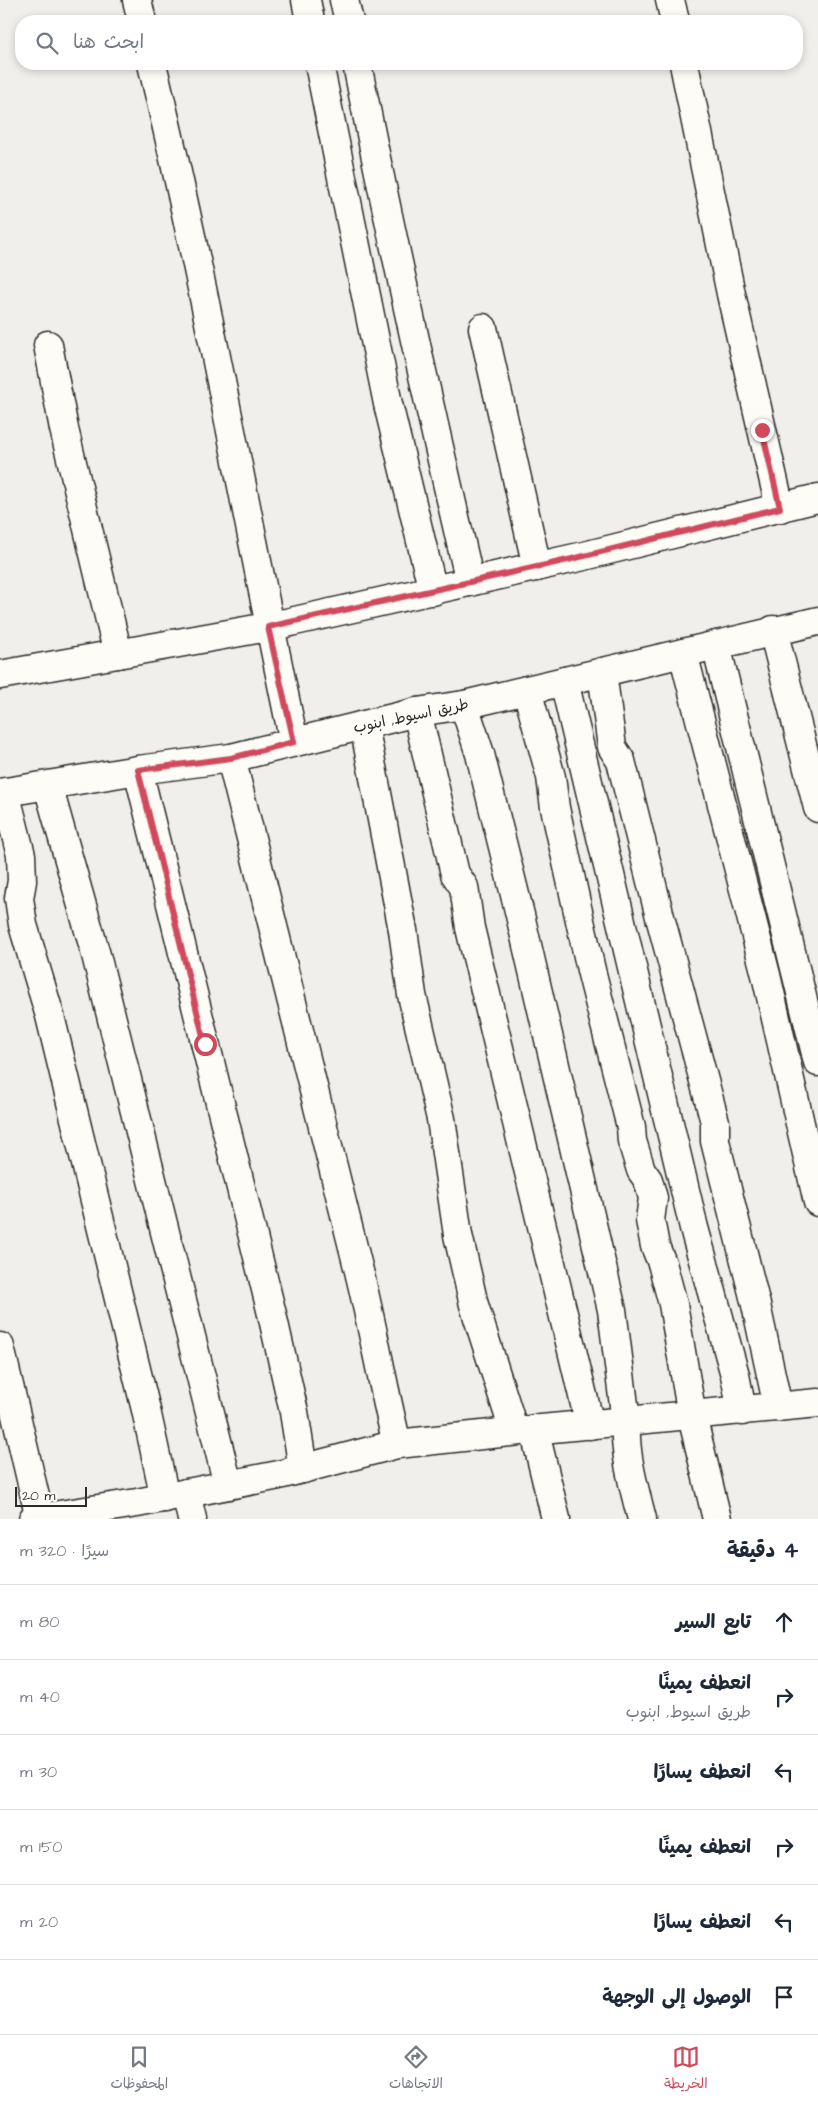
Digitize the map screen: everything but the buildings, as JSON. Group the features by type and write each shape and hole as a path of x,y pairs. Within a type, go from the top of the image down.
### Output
{"street":[{"path":"137,0 141,15"},
{"path":"306,0 309,15"},
{"path":"344,0 347,15"},
{"path":"670,0 674,15"},
{"path":"153,70 218,372 271,640 294,742"},
{"path":"319,70 388,404 433,591"},
{"path":"358,70 424,380 470,582"},
{"path":"685,70 731,294 780,508"},
{"path":"483,328 537,567"},
{"path":"48,345 64,429 118,654"},
{"path":"0,675 118,654 271,640 433,591 818,498"},
{"name":"طريق اسيوط, ابنوب","path":"2,793 138,770 231,758 417,712 464,705 773,630 818,621"},
{"path":"773,630 818,808"},
{"path":"716,644 818,1062"},
{"path":"683,653 766,976 818,1202"},
{"path":"602,672 612,747 621,761 660,917 715,1122 715,1141 756,1305 778,1407"},
{"path":"564,681 694,1228 735,1375 742,1411"},
{"path":"527,690 551,777 554,801 591,970 632,1127 632,1141 641,1170 648,1180 652,1198 651,1227 673,1304 692,1416 717,1519"},
{"path":"464,705 480,754 520,915 612,1310 626,1421 625,1436 642,1519"},
{"path":"417,712 455,874 464,888 473,937 590,1425"},
{"path":"364,725 403,930 412,995 441,1119 458,1235 474,1305 524,1430 556,1519"},
{"path":"231,758 323,1120 368,1306 387,1405 397,1444"},
{"path":"138,770 272,1314 294,1412 303,1469"},
{"path":"48,786 96,955 228,1485"},
{"path":"2,793 21,855 22,881 19,898 23,924 50,1016 144,1401 181,1503"},
{"path":"0,1347 36,1518 111,1513 181,1503 228,1485 303,1469 397,1444 524,1430 818,1403"}],"route":[{"path":"205,1044 138,770 231,758 294,742 268,627 568,560 780,508 762,430"}]}
